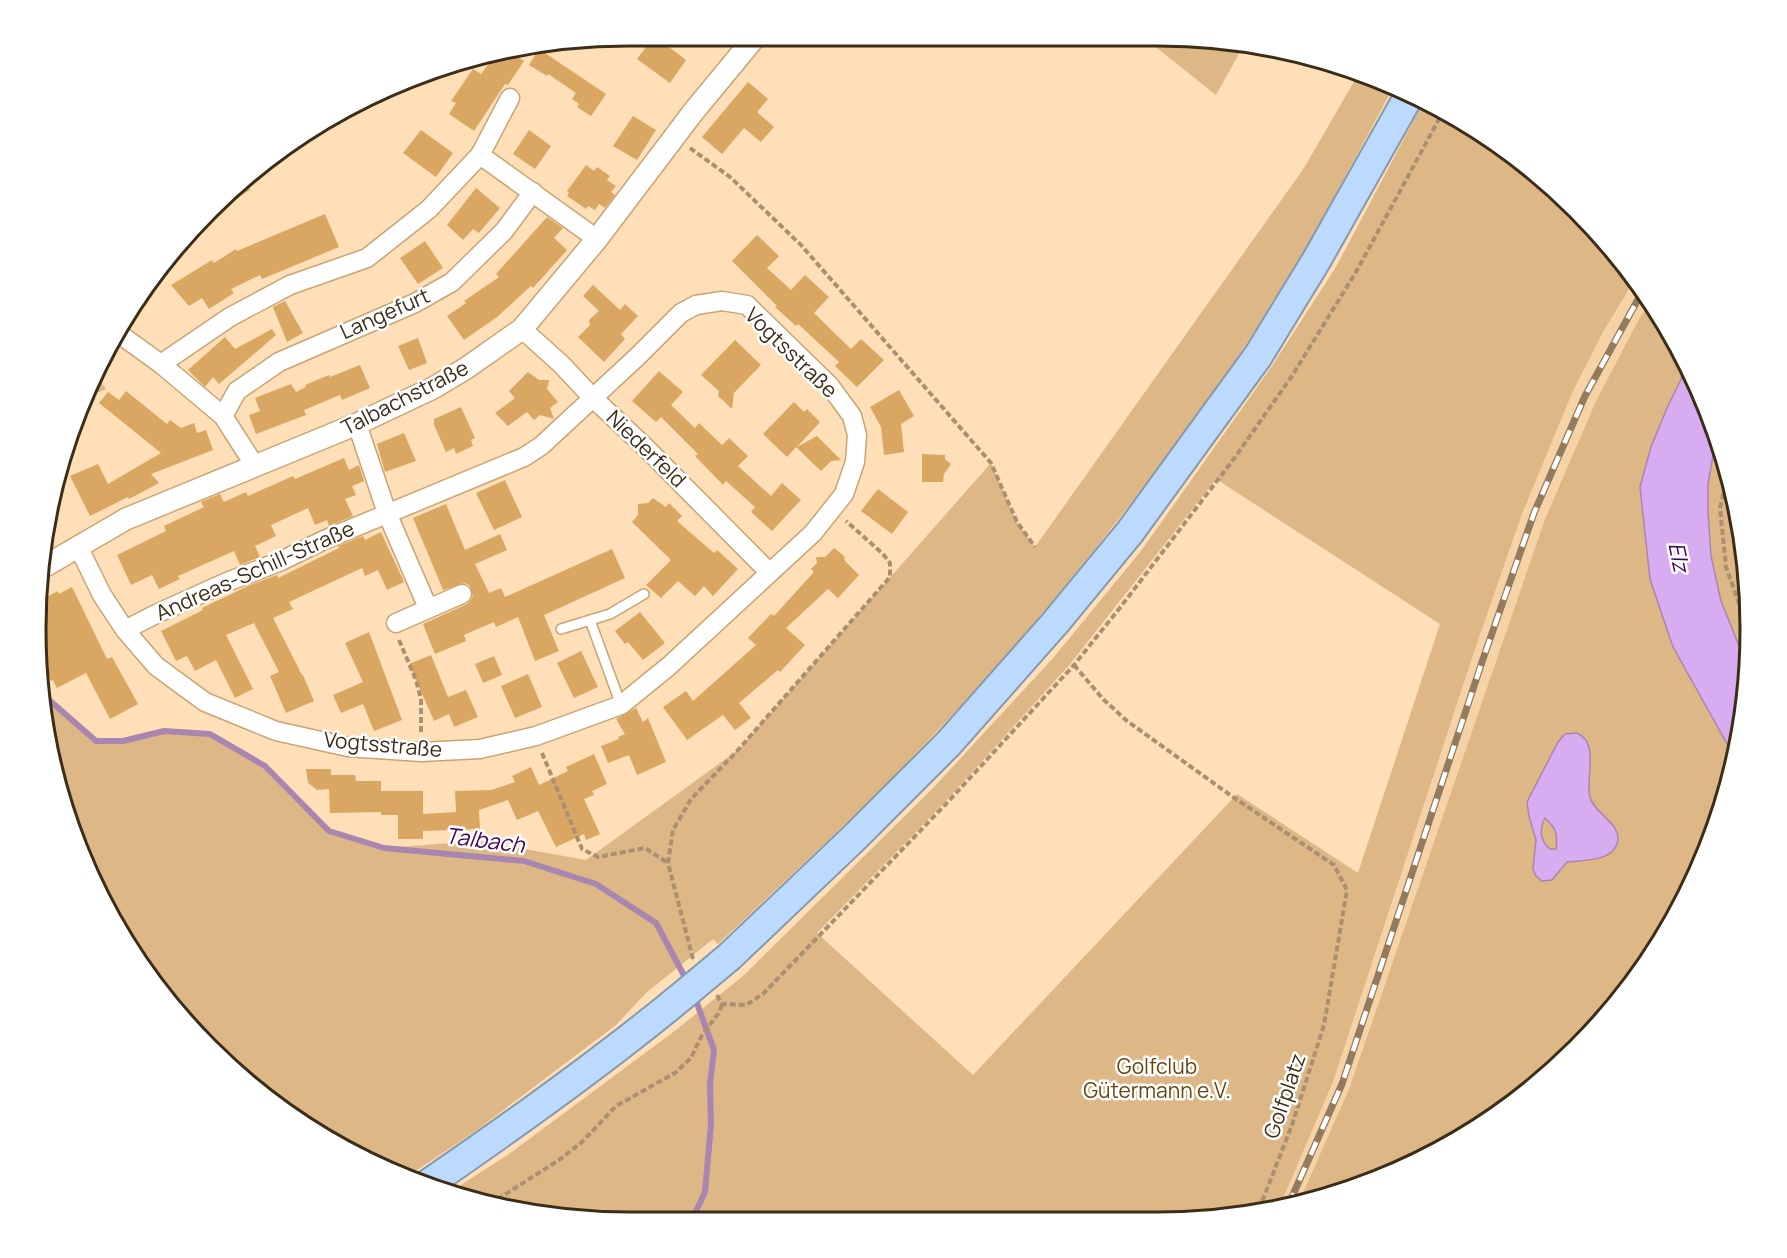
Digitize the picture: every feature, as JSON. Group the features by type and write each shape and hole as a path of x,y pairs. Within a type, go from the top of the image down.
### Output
{"highway":[{"path":"436,1179 534,1111 658,1016 729,957 856,836 949,743 1048,631 1130,532 1258,356 1328,242 1405,102"}],"street":[{"name":"Talbachstraße","path":"50,563 126,519 357,424 432,388 465,369 522,328 597,238 748,46"},
{"path":"161,364 230,316 290,285 367,258 429,209 480,155 510,99"},
{"path":"480,155 597,238"},
{"name":"Langefurt","path":"222,416 237,391 279,362 415,303 452,282 504,231 533,192"},
{"name":"Vogtsstraße","path":"78,546 102,595 125,630 156,666 205,702 276,731 348,747 421,752 480,749 536,736 621,705 669,666 813,533 844,494 855,462 857,435 852,416 830,386 747,305 722,301 696,305"},
{"name":"Andreas-Schill-Straße","path":"125,630 226,582 281,561 387,513 524,457 541,446 681,313 696,305"},
{"name":"Niederfeld","path":"522,328 769,572"},
{"path":"125,338 161,364 222,416 255,466"},
{"path":"357,424 387,513 428,608"},
{"path":"396,623 462,594"}],"lane":[{"path":"561,629 610,614 644,594"},
{"path":"590,620 621,705"}],"path":[{"name":"Golfplatz","path":"1262,1202 1299,1103 1324,1025 1347,890 1334,865 1126,721 1103,699 1074,665 1233,460 1292,375 1356,272 1439,120"},
{"path":"675,137 730,177 801,246 991,463 1017,522 1035,547"},
{"path":"1724,492 1720,508 1726,567 1739,604"},
{"path":"536,736 582,849 598,857 645,848 668,863 673,830 691,799 738,750 890,577 890,563 883,554 832,509"},
{"path":"396,623 395,630 416,680 421,699 421,752"},
{"path":"501,1197 560,1160 582,1142 616,1106 675,1073 691,1058 722,1004"}],"shaded area":[{"path":"1630,288 1645,310 1596,401 1545,519 1349,1089 1303,1193 1283,1198 1333,1082 1474,652 1522,514 1573,391 1603,332"}],"green space":[{"path":"1155,46 1240,52 1216,95"},
{"path":"1355,81 1389,95 1312,238 1247,343 1178,443 1031,627 959,708 875,796 718,944 713,939 646,993 616,1025 477,1130 416,1171 371,1151 305,1113 245,1067 191,1013 145,953 107,887 77,816 66,780 51,701 96,741 123,741 164,731 210,734 265,766 330,831 384,848 480,841 586,860 738,750 991,463 1017,522 1035,547 1304,168"},
{"name":"Golfclub Gütermann e.V.","path":"1420,109 1482,145 1542,191 1596,245 1630,288 1603,332 1573,391 1522,514 1474,652 1333,1082 1283,1198 1234,1207 1158,1212 629,1212 553,1207 459,1186 509,1154 676,1030 743,976 934,787 1054,657 1141,551 1272,366 1336,267","holes":["1216,479 1440,624 1358,873 1237,794 973,1075 817,933 944,803 1071,663"]},
{"path":"1645,310 1682,376 1651,447 1640,487 1673,647 1728,746 1710,816 1680,887 1642,953 1596,1013 1542,1067 1482,1113 1416,1151 1345,1181 1303,1193 1349,1089 1545,519 1596,401"},
{"path":"102,383 106,389 97,393"},
{"path":"1713,453 1721,478 1736,553 1740,647 1721,601 1711,556 1708,484"}],"water":[{"name":"Elz","path":"1682,376 1713,453 1708,484 1711,556 1721,601 1740,647 1736,705 1728,746 1673,647 1650,579 1640,487 1651,447"},
{"path":"1577,733 1588,744 1590,797 1597,809 1613,825 1618,837 1617,844 1614,850 1602,857 1567,862 1552,880 1542,881 1533,869 1536,840 1527,802 1558,742 1565,734","holes":["1545,818 1554,828 1557,839 1556,849 1550,849 1542,839 1541,831"]}],"building":[{"path":"647,46 668,46 686,60 670,83 637,59"},
{"path":"544,53 606,94 591,116 577,107 579,104 572,99 576,93 548,74 547,76 529,65 536,54"},
{"path":"519,57 524,61 508,85 505,84 474,131 449,114 456,103 451,101 473,69 481,74 489,64"},
{"path":"748,82 768,99 757,112 774,127 761,142 744,128 722,154 702,137"},
{"path":"633,116 656,130 637,160 613,146"},
{"path":"421,130 453,153 436,177 403,153"},
{"path":"529,130 551,146 535,169 513,154"},
{"path":"586,165 594,171 597,167 610,176 607,180 616,186 611,192 615,195 605,208 599,204 595,210 588,206 586,209 567,196 569,193 567,191"},
{"path":"476,188 500,208 479,233 473,229 463,240 447,225"},
{"path":"325,214 339,247 262,279 260,275 231,289 234,293 209,309 202,298 189,306 171,285 212,260 214,263 236,249 237,251"},
{"path":"547,217 563,228 554,238 567,250 533,288 531,286 497,317 464,340 447,316 466,303 464,301 499,277 496,274"},
{"path":"757,235 779,256 767,268 791,290 805,275 829,297 814,313 851,349 861,339 884,360 857,387 835,366 839,362 798,324 796,326 775,307 777,306 732,261"},
{"path":"425,241 443,268 418,284 400,258"},
{"path":"593,285 620,310 625,304 638,316 621,334 625,339 604,362 578,337 590,325 589,320 599,311 583,296"},
{"path":"285,301 303,333 287,342 273,307"},
{"path":"272,329 276,335 219,384 213,377 205,387 188,370 225,337 235,349"},
{"path":"418,338 427,363 409,370 398,346"},
{"path":"735,340 761,365 734,393 732,409 718,396 719,391 701,375"},
{"path":"360,365 370,388 342,400 340,395 304,410 306,415 256,434 249,415 260,411 255,398 291,384 296,392 306,387 305,385"},
{"path":"659,371 683,392 671,405 695,428 699,423 722,445 729,438 748,456 738,466 771,496 782,483 801,500 772,531 751,512 755,507 726,481 723,485 695,456 698,454 661,417 656,422 632,401"},
{"path":"528,372 539,380 549,380 547,389 558,402 550,408 554,419 540,415 534,420 527,412 508,426 495,413 515,398 509,391"},
{"path":"899,390 914,416 901,424 904,452 884,455 881,427 870,407"},
{"path":"126,391 167,424 170,420 181,428 194,423 197,433 206,430 213,450 151,474 159,483 90,516 70,476 98,464 108,484 161,453 99,403 108,392 119,400"},
{"path":"794,402 804,412 807,409 820,422 797,447 817,436 841,460 831,461 821,471 796,447 787,457 763,434"},
{"path":"461,407 475,438 471,440 473,446 456,454 454,448 446,452 434,425 434,419"},
{"path":"404,433 416,461 385,472 377,444"},
{"path":"922,454 945,455 945,459 951,464 944,474 943,482 922,482"},
{"path":"344,458 349,470 359,465 364,481 352,486 356,495 345,499 353,516 329,526 327,520 315,525 308,508 271,525 276,536 255,546 260,557 240,565 234,551 178,576 180,579 159,589 152,575 131,585 117,555 166,531 164,526 204,507 201,502 220,494 224,502 246,492 248,496 293,476 295,479"},
{"path":"505,480 522,517 494,530 476,493"},
{"path":"878,489 908,512 892,534 861,511"},
{"path":"653,498 666,507 669,503 682,516 677,521 714,553 717,550 738,569 713,596 704,586 695,596 678,581 661,598 646,585 671,560 632,522 638,515 638,504 648,503"},
{"path":"446,504 465,550 500,534 507,550 475,564 489,593 501,588 505,597 612,549 625,578 544,615 559,651 535,661 518,617 496,627 494,622 464,635 466,641 435,654 423,624 467,604 473,595 469,585 464,583 443,590 413,518"},
{"path":"381,532 404,582 387,590 378,570 365,576 362,568 289,602 293,609 273,618 314,701 286,713 270,676 279,672 254,623 226,635 253,689 235,698 216,660 195,671 187,656 176,661 161,631 250,585 277,575 278,578 339,548 338,546 363,536 365,540"},
{"path":"834,548 844,556 845,561 859,575 838,598 828,589 786,628 805,645 780,672 778,670 739,703 751,718 735,730 723,715 687,740 663,707 686,691 693,701 756,645 748,638 771,614 774,616 814,572 811,569 817,563 816,557 825,557"},
{"path":"72,587 107,659 112,657 138,704 110,719 86,673 57,688 53,680 51,681 49,676 46,629 48,596 58,591 59,594"},
{"path":"640,612 665,643 643,660 628,642 625,644 615,631"},
{"path":"369,632 402,720 374,731 363,704 341,713 333,695 363,682 345,643"},
{"path":"581,651 598,687 574,698 557,663"},
{"path":"431,655 448,697 466,690 478,717 454,727 449,714 434,721 409,664"},
{"path":"494,656 502,675 483,683 475,664"},
{"path":"528,674 542,707 515,718 501,686"},
{"path":"636,708 643,722 648,718 666,762 637,775 629,755 608,763 601,746 625,734 616,719"},
{"path":"594,754 607,784 592,791 594,795 584,799 600,834 586,840 584,834 556,847 538,811 517,820 508,800 479,810 480,829 423,831 423,839 398,839 398,815 381,815 381,812 330,813 329,789 317,790 308,783 306,769 331,769 331,775 355,775 356,781 381,781 381,791 423,791 423,814 456,812 455,791 491,790 515,782 512,776 531,767 539,785 568,771 566,767"}],"waterway":[{"name":"Talbach","path":"51,701 96,741 123,741 164,731 210,734 265,766 329,831 384,848 524,861 596,884 656,923 687,981"},
{"name":"Talbach","path":"694,995 714,1050 710,1084 711,1124 705,1192 696,1212"}],"railway":[{"path":"1293,1196 1342,1084 1483,659 1534,513 1585,396 1638,299"}]}
